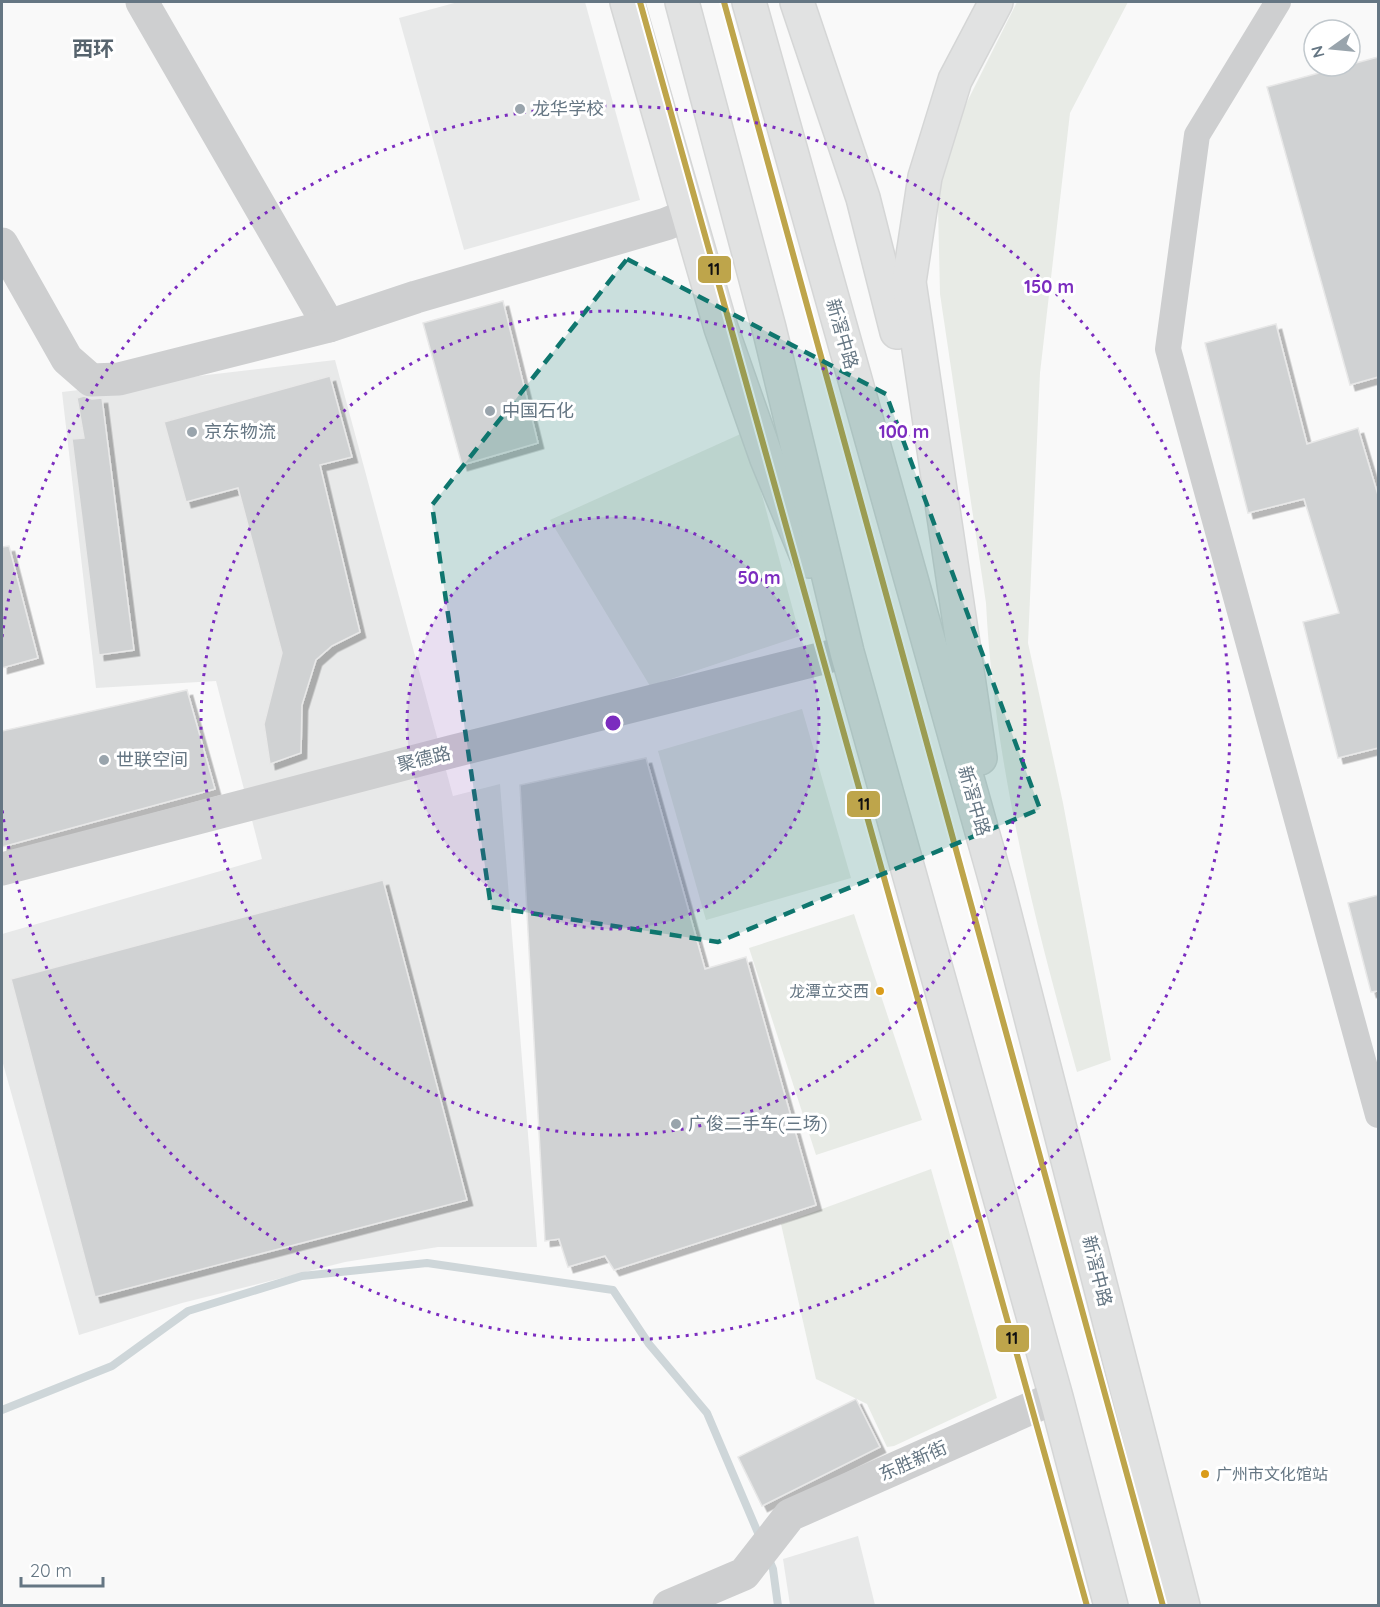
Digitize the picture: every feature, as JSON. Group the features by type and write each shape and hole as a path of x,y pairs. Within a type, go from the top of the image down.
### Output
{"highway":[{"path":"626,2 641,47 721,328 767,459 847,652"},
{"path":"682,2 772,339 847,652 1056,1397 1111,1605"},
{"name":"新滘中路","path":"749,2 997,885 1183,1605"},
{"path":"797,2 863,198 886,286 950,561"},
{"path":"996,2 951,90 925,177 909,282 997,885"}],"street":[{"path":"142,2 329,326"},
{"path":"1278,2 1197,135 1168,349 1378,1115"},
{"path":"2,244 68,359 91,380 119,379 329,326 416,297 666,224 688,215"},
{"name":"聚德路","path":"2,869 847,652"},
{"name":"东胜新街","path":"669,1605 744,1574 790,1515 1056,1397"}],"highlighted area":[{"path":"627,259 886,394 1040,809 718,942 491,907 432,505"}],"shaded area":[{"name":"龙华学校","path":"458,2 585,2 640,200 464,250 399,18"},
{"path":"1017,2 1128,2 1070,113 1040,373 1028,643 1063,803 1111,1060 1077,1072 1031,899 1007,781 990,663 986,603 940,294 937,162"},
{"path":"335,360 453,796 500,784 537,1247 438,1247 345,1262 182,1303 79,1335 2,1060 2,934 262,859 216,681 96,688 62,392"},
{"path":"745,432 800,636 650,686 550,520"},
{"path":"802,709 851,878 706,920 658,751"},
{"path":"854,914 922,1120 816,1155 749,948"},
{"path":"931,1169 997,1398 894,1446 887,1447 867,1404 816,1379 781,1224"},
{"path":"858,1536 875,1605 790,1605 783,1559"}],"building":[{"path":"1378,57 1378,377 1350,385 1267,87 1302,78 1362,78 1362,61"},
{"path":"503,301 538,443 462,465 423,323"},
{"path":"1276,324 1307,444 1358,428 1378,495 1378,748 1338,758 1303,622 1339,613 1304,499 1248,513 1205,343"},
{"path":"330,376 352,457 320,465 360,632 332,646 316,660 302,705 301,753 270,764 264,724 282,653 238,488 186,502 164,422"},
{"path":"84,396 92,399 102,398 134,650 99,655 72,439 84,438 77,398"},
{"path":"9,546 38,658 2,668 2,547"},
{"name":"世联空间","path":"187,690 215,789 2,847 2,731"},
{"path":"646,758 705,969 746,957 816,1205 614,1270 605,1256 568,1267 559,1239 545,1241 520,785"},
{"path":"383,880 467,1200 95,1297 11,979"},
{"path":"1378,895 1378,991 1371,992 1348,903"},
{"path":"856,1399 880,1447 762,1506 738,1457"}],"waterway":[{"path":"2,1410 112,1366 188,1311 302,1276 427,1263 613,1290 649,1344 707,1413 761,1540"},
{"path":"768,1557 773,1569 778,1606"}],"transit line":[{"name":"11","path":"640,2 1087,1606"},
{"name":"11","path":"724,2 1163,1606"}],"place":[{"name":"龙华学校","path":"520,109"},
{"name":"中国石化","path":"490,411"},
{"name":"京东物流","path":"192,432"},
{"name":"世联空间","path":"104,760"},
{"name":"龙潭立交西","path":"880,991"},
{"name":"广俊二手车(三场)","path":"676,1124"},
{"name":"广州市文化馆站","path":"1205,1474"}],"district":[{"name":"西环","path":"93,49"}]}
